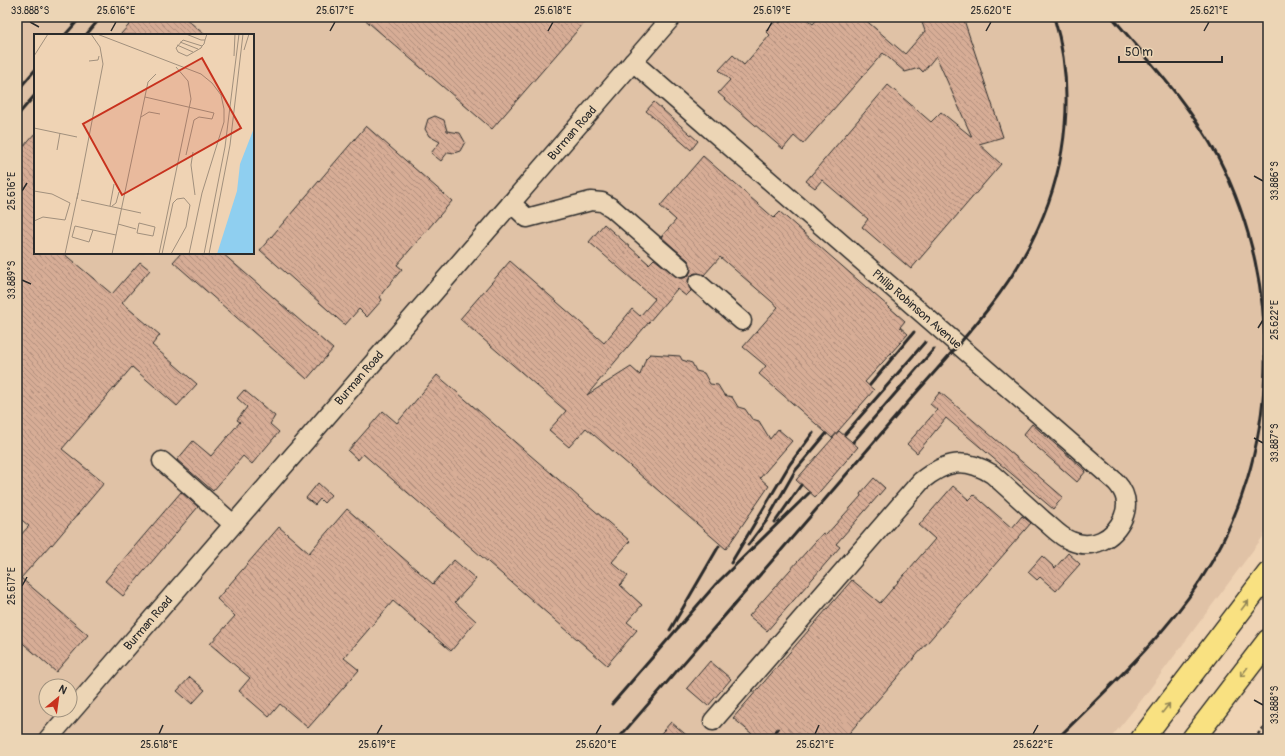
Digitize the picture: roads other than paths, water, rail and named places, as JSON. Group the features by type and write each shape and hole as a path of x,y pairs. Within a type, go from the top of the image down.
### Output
{"highway":[{"path":"1142,739 1268,574"},
{"path":"1193,739 1268,641"}],"street":[{"name":"Burman Road","path":"48,739 672,17"},
{"name":"Philip Robinson Avenue","path":"633,62 1122,488 1126,497 1126,512 1123,520 1111,535 1102,541 1086,546 1063,537 992,474 984,469 974,465 957,463 936,470 921,481 713,721"},
{"path":"511,203 527,218 591,201 602,202 612,208 681,268"},
{"path":"698,283 742,321"},
{"path":"162,462 233,524"}],"railway":[{"path":"66,34 81,17"},
{"path":"87,34 101,17"},
{"path":"618,739 959,344 995,300 1026,253 1048,203 1062,151 1065,124 1065,70 1061,43 1054,17"},
{"path":"1057,739 1151,644 1185,603 1200,581 1227,532 1247,480 1259,426 1265,371 1263,316 1255,261 1240,208 1218,157 1207,138 1182,102 1155,67 1112,17"},
{"path":"17,91 34,71"},
{"path":"17,116 34,96"},
{"path":"870,385 914,332"},
{"path":"845,434 925,342"},
{"path":"853,442 934,349"},
{"path":"731,563 790,464 813,433"},
{"path":"748,545 767,520 795,471 826,434"},
{"path":"775,522 801,485"},
{"path":"612,704 716,584 809,493"},
{"path":"670,630 719,546"},
{"path":"769,739 778,729"}]}
